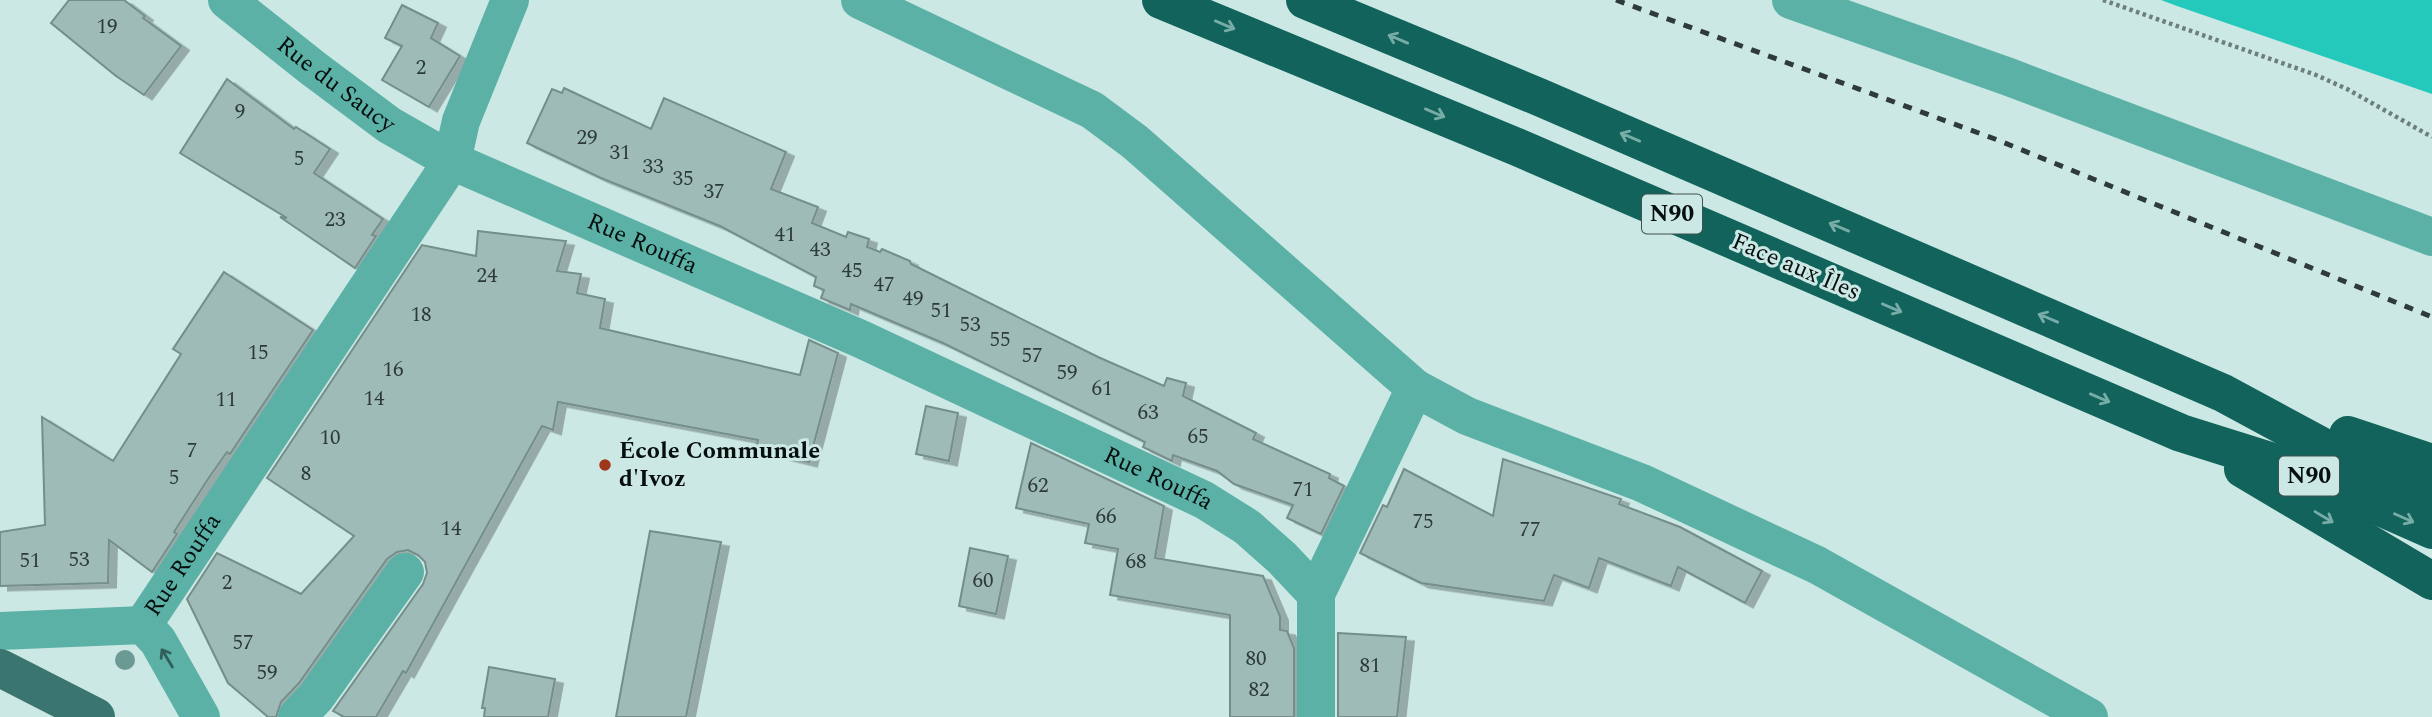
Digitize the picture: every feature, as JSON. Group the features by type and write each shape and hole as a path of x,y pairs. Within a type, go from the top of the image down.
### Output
{"highway":[{"name":"Face aux Îles","path":"1161,0 1517,147 2180,433 2292,468 2432,530"},
{"name":"N90","path":"1305,0 1539,97 2223,393 2336,454 2432,496"},
{"path":"2223,393 2432,463"},
{"path":"2180,433 2432,582"}],"main road":[{"path":"0,668 96,717"}],"street":[{"name":"Rue du Saucy","path":"227,0 389,125 452,161"},
{"path":"452,161 461,121 510,0"},
{"path":"860,0 1092,110 1135,142 1415,388 1467,416 1642,483 1817,565 2089,717"},
{"path":"1791,0 2009,77 2432,237"},
{"name":"Rue Rouffa","path":"143,625 452,161 863,340 1204,500 1247,527 1282,558 1316,594"},
{"path":"1316,717 1316,594 1415,388"},
{"path":"297,717 316,697 405,572"},
{"path":"0,631 143,625 158,641 201,717"}],"path":[{"path":"2103,0 2316,75 2347,89 2432,137"}],"water":[{"path":"2161,0 2432,0 2432,94 2177,6"}],"building":[{"path":"69,0 124,0 181,46 144,95 116,76 51,23"},
{"path":"402,5 438,23 431,38 460,56 429,107 382,80 402,46 385,38"},
{"path":"227,79 294,129 296,127 330,149 314,173 383,219 372,235 376,236 355,268 280,217 287,218 180,153"},
{"path":"564,88 651,129 664,98 786,152 771,189 818,207 812,223 846,237 848,232 869,239 867,247 880,252 882,249 910,261 911,264 1098,357 1164,386 1167,378 1186,383 1183,396 1256,433 1253,439 1330,474 1329,478 1344,486 1321,534 1287,518 1293,505 1234,484 1217,471 1173,455 1172,461 1143,447 1145,442 943,343 851,304 850,310 821,298 824,290 814,286 816,277 720,226 601,178 527,143 552,89 562,93"},
{"path":"478,231 566,241 557,271 581,274 577,293 605,299 600,328 800,375 809,340 838,353 809,462 756,449 758,440 558,402 553,430 542,426 406,673 403,671 376,717 344,717 333,711 423,584 427,573 425,562 408,550 397,552 387,559 299,683 281,702 276,717 268,717 228,683 187,599 217,553 301,594 354,536 267,478 422,245 476,256"},
{"path":"224,272 313,330 230,454 227,452 208,479 152,572 109,540 108,583 0,586 0,532 45,525 42,417 113,461 181,354 173,349"},
{"path":"926,406 958,413 949,461 916,454"},
{"path":"1031,443 1164,506 1155,558 1263,576 1280,616 1280,630 1287,631 1294,648 1294,717 1230,717 1230,615 1110,595 1118,549 1085,543 1089,524 1016,508"},
{"path":"1503,459 1621,499 1619,504 1680,527 1762,571 1745,603 1678,567 1671,586 1599,558 1589,588 1554,575 1544,601 1421,583 1360,553 1383,505 1387,507 1404,469 1493,516"},
{"path":"650,531 721,542 686,717 616,717"},
{"path":"970,548 1008,556 996,614 959,606"},
{"path":"1338,633 1406,637 1397,717 1338,717"},
{"path":"489,667 555,679 548,717 484,717 485,708 482,708"}],"railway":[{"path":"1616,0 1995,139 2432,317"}],"place":[{"name":"École Communale d'Ivoz","path":"605,465"}]}
